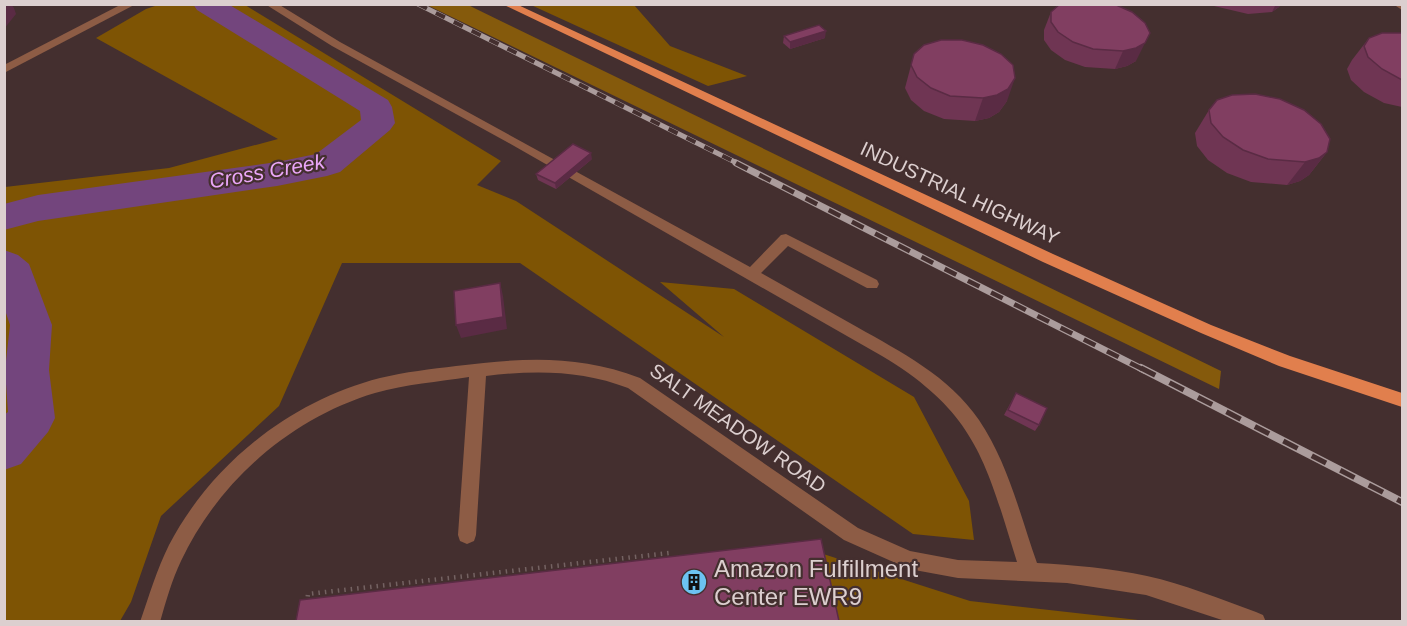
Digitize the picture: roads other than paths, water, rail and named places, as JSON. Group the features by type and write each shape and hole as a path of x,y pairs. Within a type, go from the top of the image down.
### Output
{"main road":[{"name":"INDUSTRIAL HIGHWAY","path":"507,4 1155,306 1285,361 1402,400"}],"street":[{"path":"4,70 131,4"},
{"path":"270,4 336,44 511,139 923,374 961,410 976,431 998,479 1030,572"},
{"path":"1398,4 1402,7"},
{"path":"751,274 786,239 872,284"},
{"name":"SALT MEADOW ROAD","path":"150,621 168,568 201,510 230,475 285,428 323,405 368,388 407,379 478,370 549,365 585,368 618,376 648,391 828,518 880,549 909,560 958,569 1067,574 1146,585 1256,621"},
{"path":"467,535 478,370"}],"waterway":[{"name":"Cross Creek","path":"4,217 38,208 277,174 327,164 378,123 376,107 207,4"},
{"name":"Cross Creek","path":"4,265 15,275 31,325 27,370 32,418 4,449"}],"railway":[{"path":"418,4 739,164"},
{"path":"736,163 1144,370"},
{"path":"1141,368 1402,502"}],"place":[{"name":"Amazon Fulfillment Center EWR9","path":"694,582"}]}
